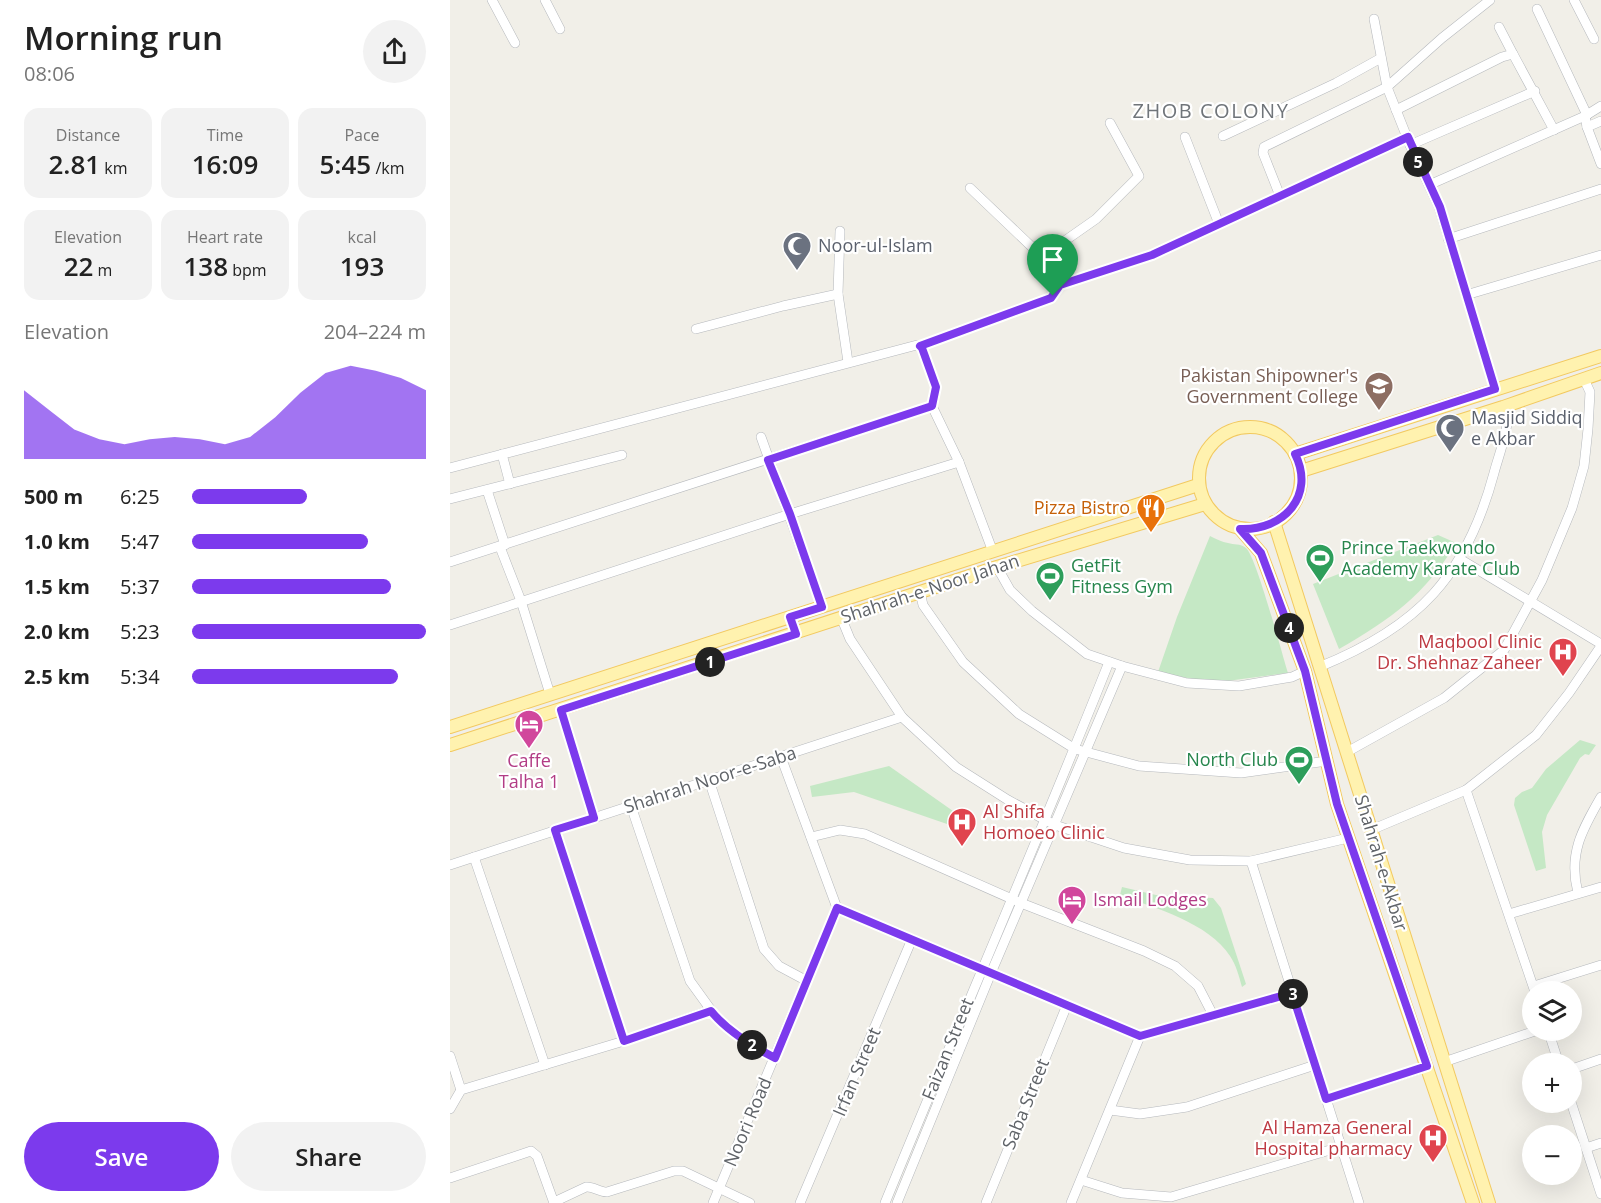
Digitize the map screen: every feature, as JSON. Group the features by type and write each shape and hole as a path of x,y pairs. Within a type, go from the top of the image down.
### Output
{"main road":[{"path":"1295,454 1601,356"},
{"path":"1301,471 1503,407 1601,373"},
{"path":"1250,427 1270,431 1287,443 1295,454 1302,482 1295,504 1288,513 1267,527 1254,530 1240,529 1224,523 1205,504 1197,475 1201,459 1208,447 1223,434 1250,427"},
{"name":"Shahrah-e-Noor Jahan","path":"450,727 1198,485"},
{"name":"Shahrah-e-Noor Jahan","path":"450,745 997,567 1205,504"},
{"name":"Shahrah-e-Akbar","path":"1274,522 1489,1203"},
{"name":"Shahrah-e-Akbar","path":"1240,529 1261,553 1305,671 1337,804 1473,1203"},
{"path":"790,617 796,634"}],"street":[{"path":"492,0 515,43"},
{"path":"545,0 560,29"},
{"path":"1280,196 1263,153 1264,147 1387,87 1442,38 1490,0"},
{"path":"1574,0 1594,39"},
{"path":"1537,9 1586,115 1587,127 1601,164"},
{"path":"1374,19 1387,87 1440,207 1495,389"},
{"path":"1499,27 1554,130"},
{"path":"1396,110 1502,57 1513,54"},
{"path":"1223,136 1336,84 1381,58"},
{"path":"1060,285 1152,255 1280,196 1535,91"},
{"path":"1429,185 1554,130 1601,106"},
{"path":"1587,127 1601,121"},
{"path":"1054,268 1056,247 1096,219 1139,176 1110,123"},
{"path":"1185,137 1220,224"},
{"path":"450,468 913,345 920,346 1051,298 1060,285 1061,278 1054,268 970,188"},
{"path":"1448,239 1601,189"},
{"path":"840,231 838,294 848,362"},
{"path":"1466,295 1601,255"},
{"path":"696,329 838,294"},
{"path":"920,346 936,387 932,406 960,462 993,552"},
{"path":"1347,752 1444,698 1504,650 1531,602 1572,508 1584,466 1590,392 1584,379"},
{"path":"450,562 932,406"},
{"path":"1319,667 1352,654 1394,630 1426,603 1460,559 1485,507 1507,422 1503,407"},
{"path":"760,437 790,514 822,607"},
{"path":"502,454 510,484"},
{"path":"450,500 622,455"},
{"path":"450,626 790,514 960,462"},
{"path":"487,490 502,546 550,694"},
{"path":"1371,830 1466,790 1536,735 1569,693 1601,645 1460,559"},
{"path":"997,567 1010,590 1032,611 1087,654 1109,662 1187,683 1239,686 1292,677 1305,671"},
{"path":"920,592 923,604 963,662 1019,714 1075,749 1139,766 1241,773 1327,761"},
{"path":"841,618 850,639 902,717 956,767 1008,800 1055,825 1124,848 1190,860 1251,861 1348,838"},
{"name":"Faizan Street","path":"885,1203 1075,749 1109,662"},
{"name":"Faizan Street","path":"897,1203 991,973 1122,666"},
{"path":"561,710 594,818"},
{"name":"Shahrah Noor-e-Saba","path":"450,865 902,717"},
{"path":"781,757 837,908 1140,1036 1292,993"},
{"path":"709,780 764,949 779,966 807,981"},
{"path":"1466,790 1531,981"},
{"path":"1578,893 1574,876 1575,853 1582,830 1601,797"},
{"path":"631,806 690,981 716,1017 739,1036 775,1058"},
{"path":"555,830 624,1041"},
{"path":"811,837 840,830 866,834 1011,899 1144,951 1175,966 1198,986 1213,1016"},
{"path":"474,857 545,1065"},
{"path":"1251,861 1359,1203"},
{"path":"1509,914 1601,886"},
{"name":"Noori Road","path":"713,1203 837,908"},
{"name":"Irfan Street","path":"800,1203 912,939"},
{"path":"1556,981 1601,965"},
{"name":"Saba Street","path":"986,1203 1067,1005"},
{"path":"450,1109 461,1090 624,1041 711,1011"},
{"path":"1444,1062 1522,1035"},
{"path":"1071,1203 1140,1036"},
{"path":"450,1056 461,1090"},
{"path":"1582,1066 1601,1059"},
{"path":"1110,1110 1140,1114 1187,1107 1315,1065"},
{"path":"1326,1099 1427,1066"},
{"path":"1575,1113 1601,1194"},
{"path":"1586,1148 1601,1143"},
{"path":"1081,1180 1122,1193 1172,1200 1340,1147"},
{"path":"450,1178 531,1151 537,1156 554,1203 586,1187 608,1192 674,1171 683,1171 750,1203"}],"green space":[{"path":"1438,535 1456,543 1432,577 1391,616 1339,649 1313,584"},
{"path":"1210,536 1230,544 1244,546 1250,555 1262,586 1288,673 1227,681 1192,679 1158,672 1177,617"},
{"path":"1580,740 1596,745 1589,755 1585,754 1580,758 1547,815 1542,832 1546,868 1536,871 1514,805 1515,798 1532,788 1546,769"},
{"path":"889,766 953,811 947,824 854,792 812,797 810,786"},
{"path":"1122,887 1156,895 1213,898 1221,908 1246,984 1242,987 1230,956 1209,934 1165,911 1120,895"}],"place":[{"name":"Noor-ul-Islam","path":"797,272"},
{"name":"Pakistan Shipowner's Government College","path":"1379,412"},
{"name":"Masjid Siddiq e Akbar","path":"1450,454"},
{"name":"Pizza Bistro","path":"1151,534"},
{"name":"Prince Taekwondo Academy Karate Club","path":"1320,584"},
{"name":"GetFit Fitness Gym","path":"1050,602"},
{"name":"Maqbool Clinic Dr. Shehnaz Zaheer","path":"1563,678"},
{"name":"Caffe Talha 1","path":"529,750"},
{"name":"North Club","path":"1299,786"},
{"name":"Al Shifa Homoeo Clinic","path":"962,848"},
{"name":"Ismail Lodges","path":"1072,926"},
{"name":"Al Hamza General Hospital pharmacy","path":"1433,1164"}],"district":[{"name":"ZHOB COLONY","path":"1211,111"}],"route":[{"path":"1408,137 1440,207 1495,389 1295,454 1300,465 1302,482 1295,504 1288,513 1267,527 1254,530 1240,529 1261,553 1305,671 1337,804 1427,1066 1326,1099 1292,993 1140,1036 837,908 775,1058 739,1036 711,1011 624,1041 555,830 594,818 561,710 796,634 790,617 822,607 790,514 768,460 932,406 936,387 920,346 1053,296 1060,285 1152,255 1408,137"}]}
